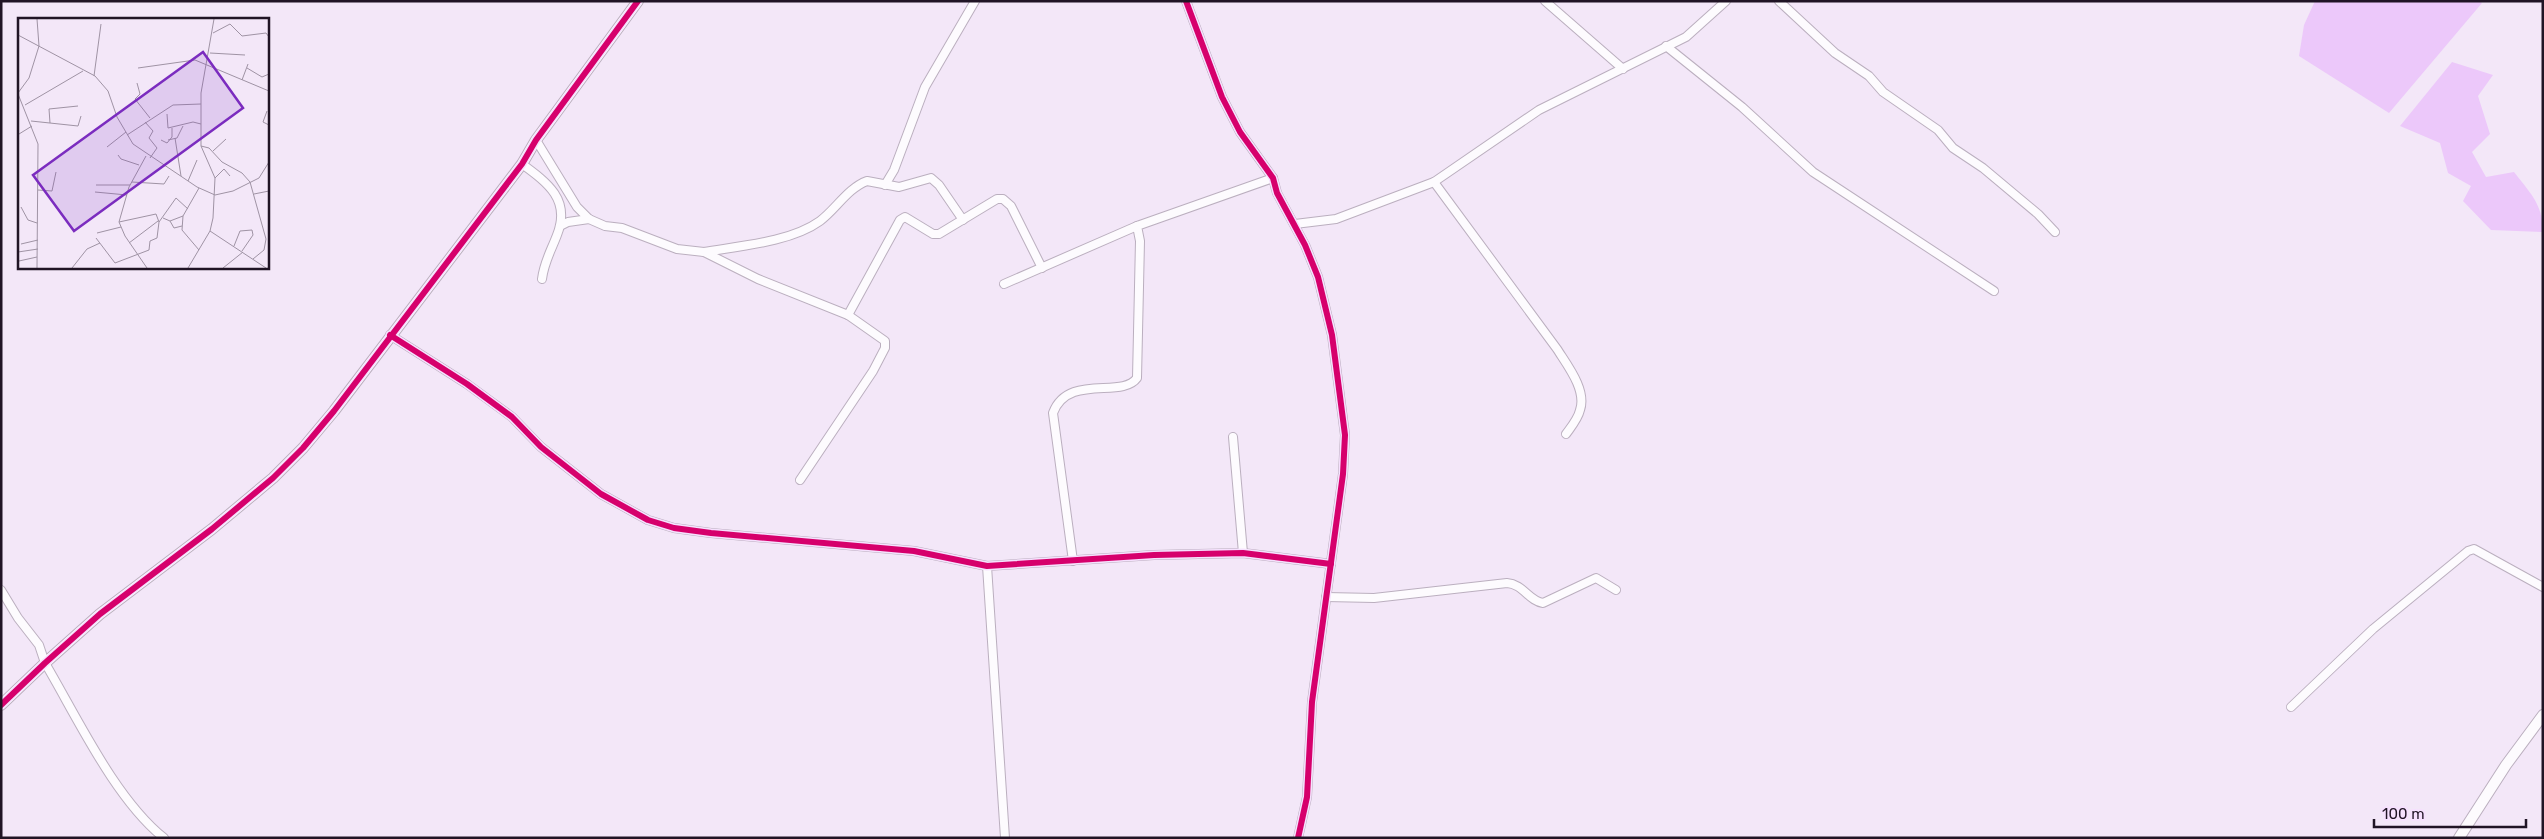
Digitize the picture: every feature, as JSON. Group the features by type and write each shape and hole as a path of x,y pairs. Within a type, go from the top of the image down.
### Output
{"street":[{"path":"1,705 100,614 212,529 273,478 303,448 334,411 522,164 536,140 638,1"},
{"path":"885,185 894,170 925,87 975,1"},
{"path":"1186,1 1227,106 1240,132 1273,178 1277,193 1295,224 1318,277 1326,304 1345,435 1343,474 1312,702 1307,797 1298,838"},
{"path":"1546,1 1623,69"},
{"path":"1295,224 1336,219 1434,182 1522,120 1686,37 1726,1"},
{"path":"1779,1 1835,53 1868,76 1883,92 1938,130 1953,148 1983,168 2038,214 2055,232"},
{"path":"1666,46 1742,107 1813,172 1994,291"},
{"path":"536,140 577,207 589,219 605,226 622,228 677,249 704,252 757,243 805,230 821,220 862,183 871,180 899,187 931,178 939,184 963,220"},
{"path":"522,164 538,175 557,196 562,216 560,226 544,261 542,279"},
{"path":"1004,284 1137,226 1273,178"},
{"path":"1434,182 1557,349 1570,370 1578,388 1582,405 1566,434"},
{"path":"848,315 900,220 905,216 933,234 946,232 996,199 1008,201 1042,268"},
{"path":"560,226 568,222 589,219"},
{"path":"1073,561 1054,413 1057,404 1068,394 1129,384 1137,378 1140,241 1137,226"},
{"path":"704,252 758,279 848,315 886,341 885,348 873,370 800,480"},
{"path":"390,335 467,384 512,418 542,448 601,494 648,520 674,528 914,551 987,566 1154,555 1243,553 1331,564"},
{"path":"1234,437 1243,553"},
{"path":"2291,707 2373,629 2468,550 2474,549 2543,587"},
{"path":"987,566 1005,838"},
{"path":"1326,597 1374,598 1507,583 1519,587 1535,600 1543,603 1596,578 1616,590"},
{"path":"1,590 18,618 39,645 44,655 45,663 137,814 164,838"},
{"path":"2460,838 2506,765 2543,715"}],"shaded area":[{"path":"2315,1 2479,1 2482,3 2389,113 2299,56 2304,25"},
{"path":"2452,62 2493,75 2478,96 2490,134 2472,152 2486,177 2514,172 2538,206 2543,232 2491,230 2463,201 2471,186 2448,173 2440,143 2400,126"}],"cycle path":[{"path":"1,705 100,614 212,529 273,478 303,448 334,411 522,164 536,140 638,1"},
{"path":"1186,1 1222,97 1240,132 1273,178 1277,193 1305,245 1318,277 1332,335 1345,435 1343,474 1312,702 1307,797 1298,838"},
{"path":"390,335 467,384 512,417 541,447 601,494 648,520 674,528 914,551 987,566 1154,555 1243,553 1331,564"}]}
